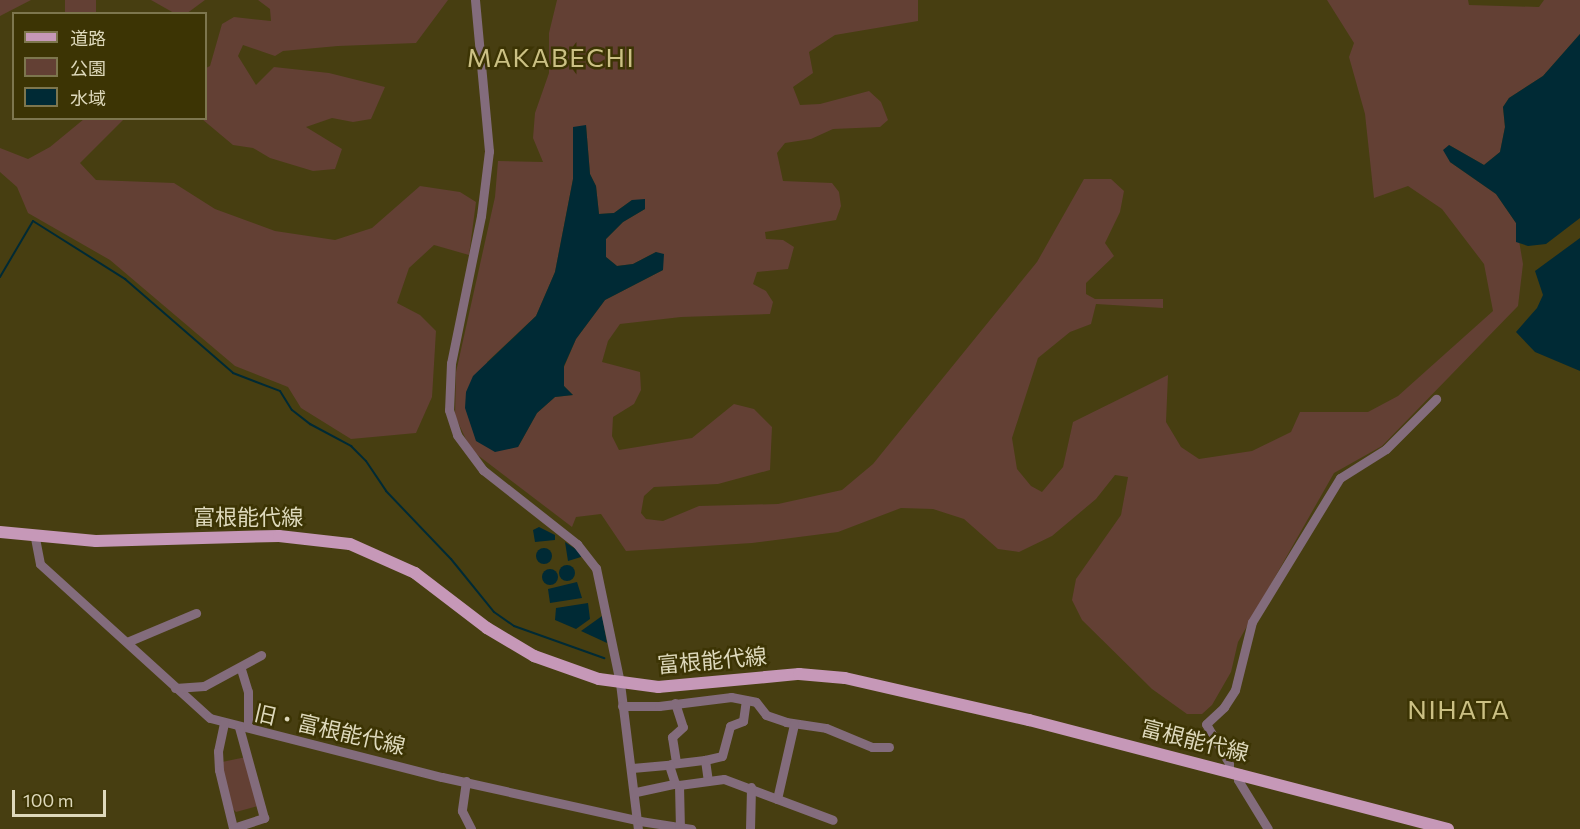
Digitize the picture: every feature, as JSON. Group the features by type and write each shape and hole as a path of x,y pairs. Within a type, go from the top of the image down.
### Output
{"main road":[{"name":"富根能代線","path":"0,532 35,538 96,541 279,536 350,544 415,573 487,628 534,656 566,669 620,683 658,687 799,674 845,678 1234,772 1448,829"}],"street":[{"path":"475,0 489,151 481,216 451,363 449,410 457,435 483,470 577,544 596,568 620,683 639,825"},
{"path":"1268,829 1206,724 1224,707 1235,690 1252,622 1340,478 1386,449 1436,399"},
{"name":"旧・富根能代線","path":"35,538 40,564 202,713 224,723 639,825 692,829"},
{"path":"127,642 196,613"},
{"path":"175,688 204,686 241,669 261,655"},
{"path":"224,723 218,751 219,770 233,828 264,818 244,727 248,692 241,669"},
{"path":"687,685 690,700"},
{"path":"622,706 690,700 746,700 756,702 766,715 794,724 826,728 872,747 889,747"},
{"path":"632,768 722,756 730,726 743,721 746,700"},
{"path":"675,703 683,728 672,737 672,764 677,785 680,828"},
{"path":"777,799 794,724"},
{"path":"705,760 708,781"},
{"path":"636,792 724,778 833,820"},
{"path":"466,781 462,811 471,829"},
{"path":"750,829 751,787"}],"green space":[{"path":"0,0 31,0 0,16"},
{"path":"65,0 96,0 96,12 65,12"},
{"path":"151,0 205,0 189,12 172,12"},
{"path":"258,0 448,0 416,43 283,51 275,56 243,45 238,56 256,85 274,67 329,73 385,87 371,119 353,122 332,118 306,127 342,149 335,169 313,171 270,158 253,148 233,145 203,120 207,120 207,68 210,66 222,24 234,17 271,21 270,9"},
{"path":"557,0 918,0 918,21 835,35 809,52 813,73 793,87 800,105 820,104 869,91 881,102 888,120 880,127 833,129 811,139 785,143 777,153 783,181 832,183 839,192 841,206 836,220 765,232 766,239 783,240 794,247 788,269 757,272 753,284 766,291 773,302 770,314 681,317 620,324 608,341 602,362 640,372 641,390 634,404 613,417 612,436 619,450 692,438 734,404 754,409 772,427 770,470 718,484 654,487 644,496 641,513 646,519 663,521 699,506 778,504 842,490 873,464 1037,262 1084,179 1111,179 1124,191 1120,212 1105,243 1114,256 1086,283 1086,294 1095,299 1163,299 1163,308 1096,304 1091,324 1070,332 1038,358 1012,438 1017,469 1031,486 1042,492 1063,467 1073,422 1168,375 1166,422 1181,447 1199,459 1252,451 1291,432 1300,412 1368,412 1398,396 1493,311 1484,264 1442,209 1408,186 1374,198 1365,114 1349,57 1354,43 1327,0 1468,0 1469,5 1539,7 1544,0 1580,0 1580,34 1543,76 1509,98 1503,107 1505,127 1500,152 1484,165 1449,145 1450,162 1496,194 1516,223 1523,264 1518,306 1382,446 1334,473 1238,642 1231,672 1212,705 1202,714 1187,714 1152,689 1082,620 1072,600 1076,579 1121,515 1128,477 1115,475 1096,499 1052,536 1019,552 998,549 964,519 933,509 901,508 838,532 752,543 626,551 601,514 576,517 572,527 471,450 455,416 456,372 495,197 498,161 543,162 533,138 535,113 549,73 549,33","holes":["586,125 590,174 596,186 599,214 614,213 632,200 645,200 645,209 623,222 606,239 606,257 617,266 633,264 656,252 663,270 605,300 576,339 564,367 564,386 573,395 555,397 537,413 518,447 487,362 536,316 555,272 573,179 573,148"]},
{"path":"83,120 123,120 80,163 96,180 174,183 215,209 275,231 335,240 372,228 420,186 460,192 476,202 469,255 434,245 409,268 397,303 420,315 436,331 432,397 416,433 351,439 301,408 288,387 235,366 110,260 28,213 17,187 0,172 0,148 28,159 50,147"},
{"path":"246,757 258,806 236,812 228,804 222,762"}],"water":[{"path":"1580,34 1580,218 1546,244 1528,246 1516,242 1516,223 1496,194 1450,162 1443,150 1449,145 1484,165 1500,152 1505,127 1503,107 1509,98 1543,76"},
{"path":"586,125 590,174 596,186 599,214 614,213 632,200 645,199 645,209 623,222 606,239 606,257 617,266 633,264 656,252 664,254 663,270 605,300 576,339 564,366 564,386 573,395 555,397 537,413 518,447 495,452 476,441 465,408 466,392 473,376 536,316 555,272 573,179 573,127"},
{"path":"1580,238 1580,371 1535,352 1516,332 1537,308 1543,295 1535,271"},
{"path":"539,527 555,535 555,540 535,542 533,530"},
{"path":"565,542 580,552 581,557 568,561"},
{"path":"544,548 552,556 544,564 536,556"},
{"path":"564,565 570,565 575,573 573,579 564,581 559,576 559,570"},
{"path":"547,569 553,569 558,577 556,583 547,585 542,580 542,574"},
{"path":"577,582 582,598 550,603 548,589"},
{"path":"588,603 590,619 576,629 555,620 556,608"},
{"path":"602,616 607,643 581,631"}],"waterway":[{"path":"0,277 33,221 125,279 233,373 280,391 292,410 310,424 351,446 366,461 386,491 451,559 494,612 514,626 604,658"}],"district":[{"name":"MAKABECHI","path":"551,57"},
{"name":"NIHATA","path":"1459,709"}]}
